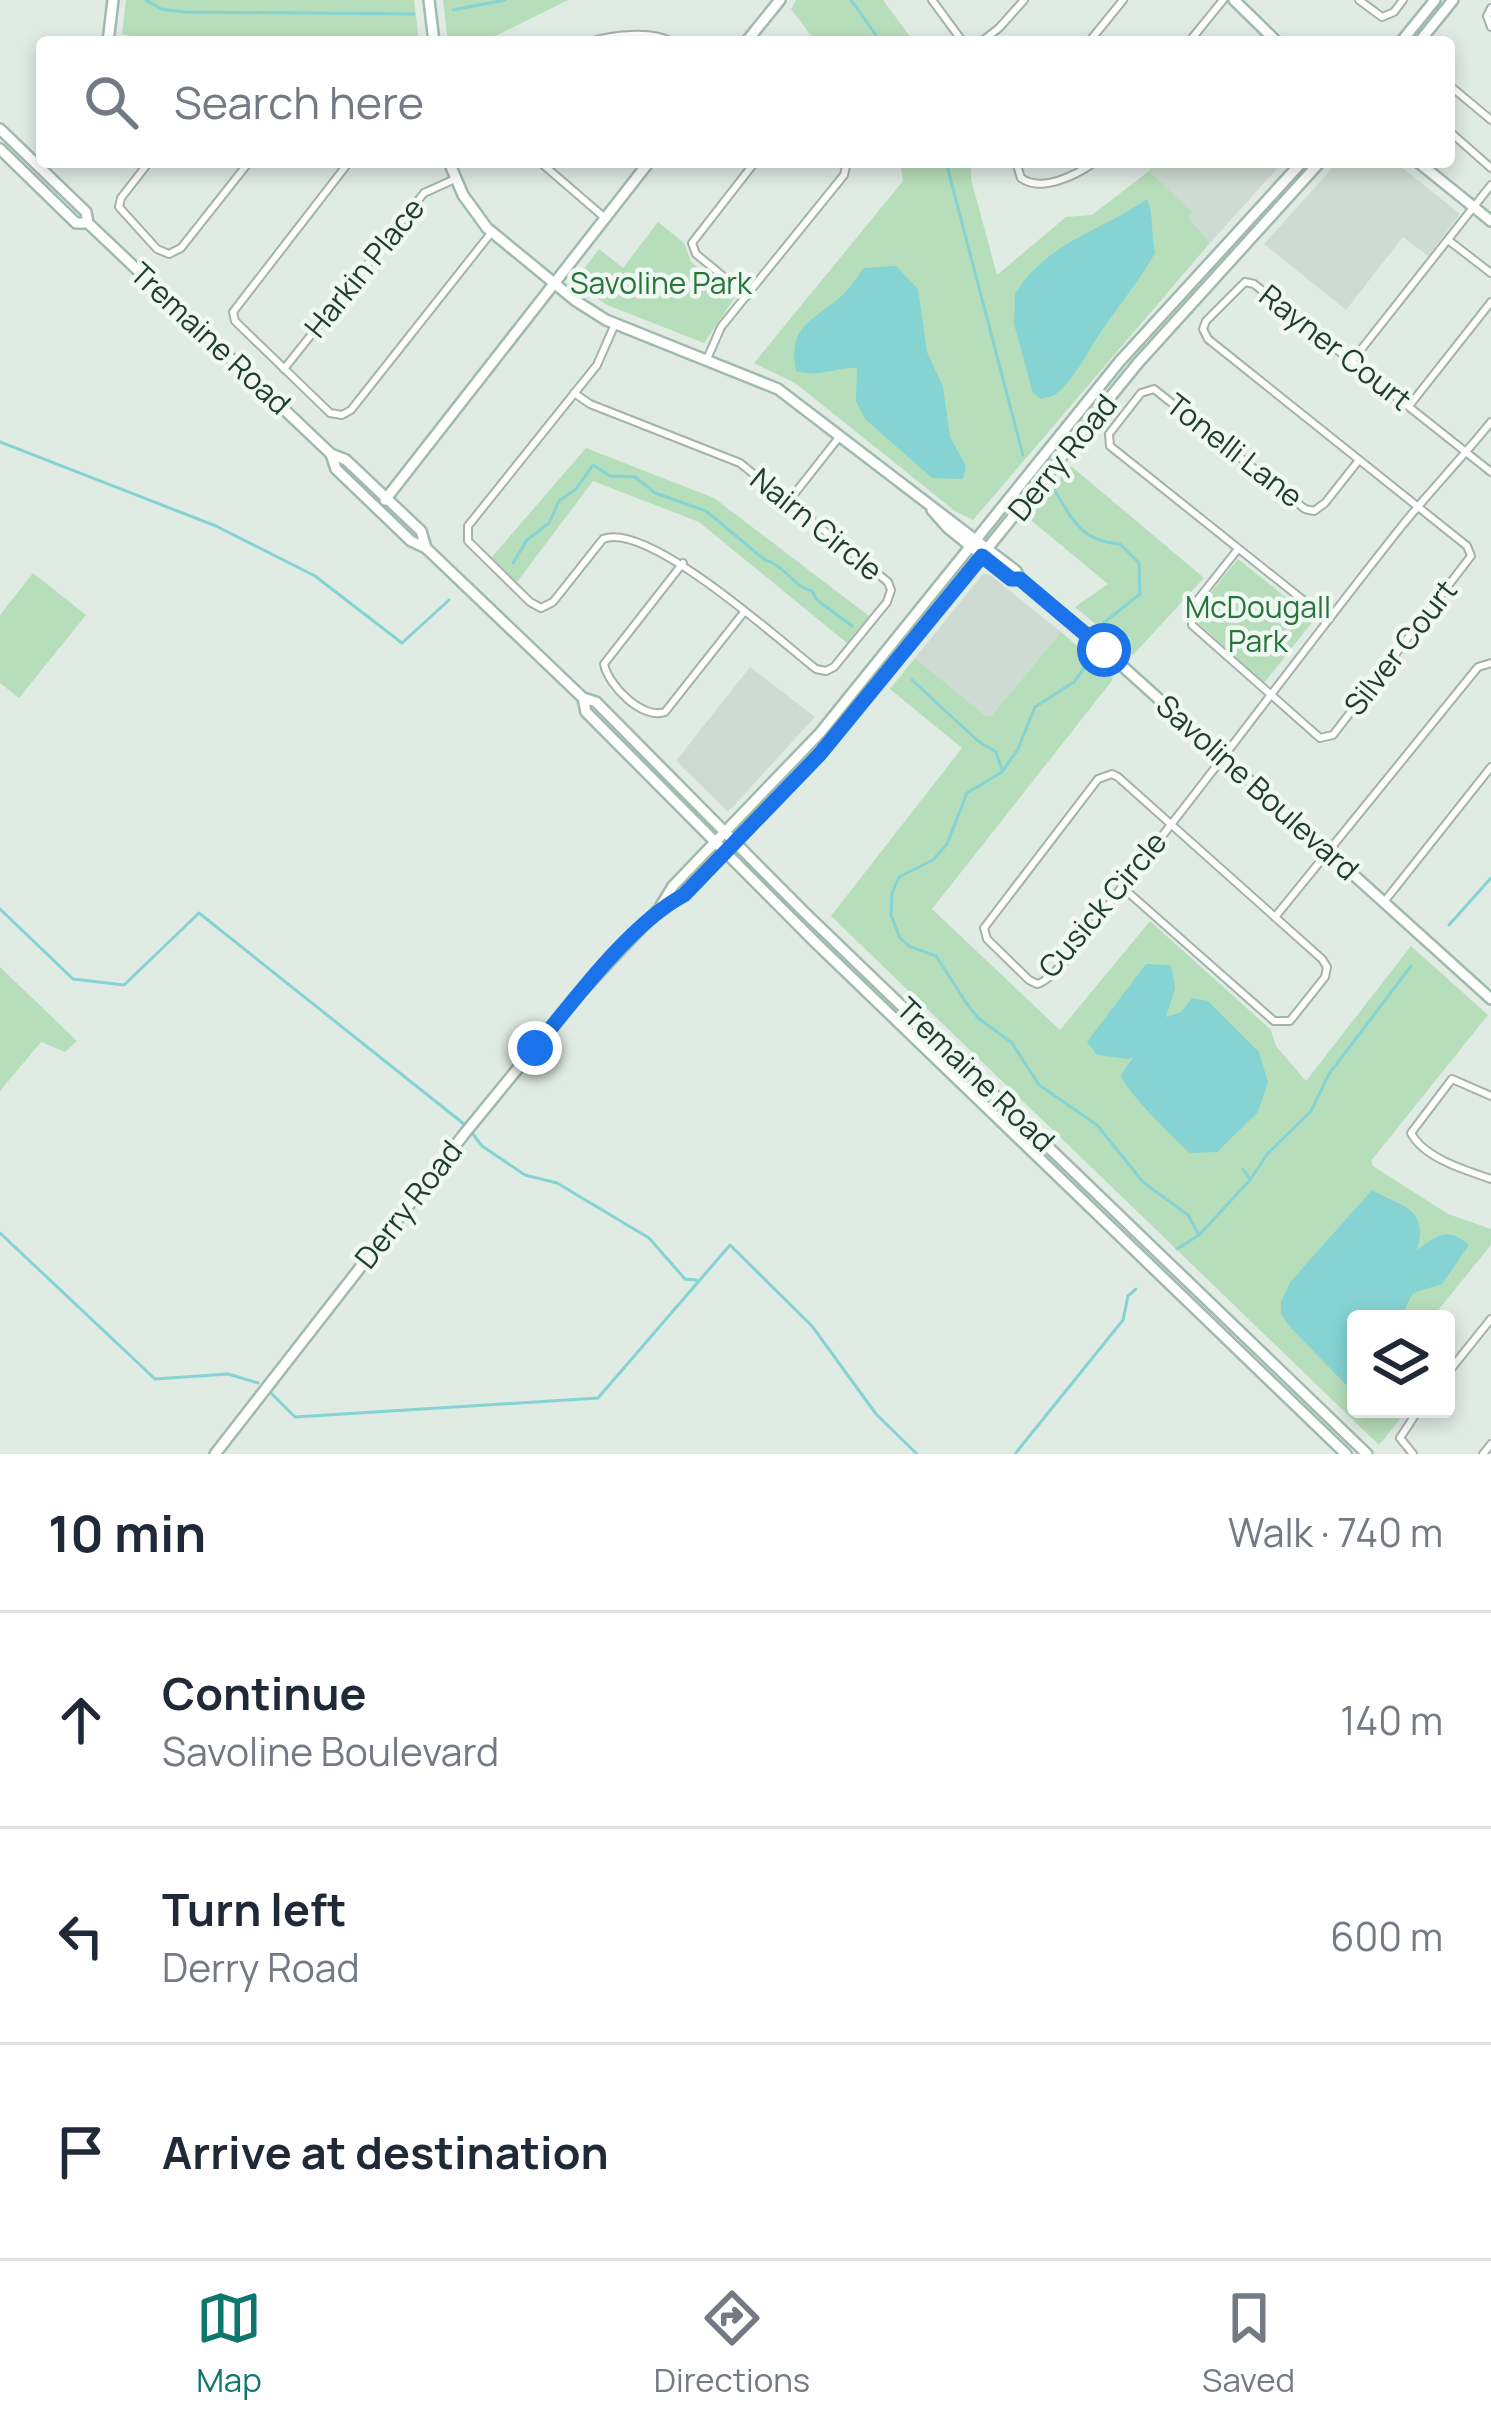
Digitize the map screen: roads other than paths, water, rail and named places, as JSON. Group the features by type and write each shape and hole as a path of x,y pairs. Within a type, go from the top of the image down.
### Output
{"main road":[{"path":"109,36 113,0"},
{"path":"429,0 433,36"},
{"path":"751,36 780,0"},
{"path":"1234,0 1271,36"},
{"path":"1406,36 1435,0"},
{"path":"1424,36 1453,0"},
{"name":"Tremaine Road","path":"0,129 36,160"},
{"name":"Tremaine Road","path":"0,149 76,223 88,224"},
{"path":"30,178 39,168"},
{"name":"Tremaine Road","path":"45,168 86,212 88,224 331,454 346,460 421,531 426,548"},
{"name":"Savoline Boulevard","path":"451,168 469,205 491,233 555,285 615,323 778,388 974,543 1011,579 1020,579 1491,999"},
{"path":"378,508 645,168"},
{"name":"Derry Road","path":"215,1454 577,996 658,909 673,886 820,733 1120,361 1297,168"},
{"name":"Derry Road","path":"658,909 684,895 820,754 1138,363 1315,168"},
{"path":"1425,168 1491,221"},
{"name":"Tremaine Road","path":"331,454 337,470 411,542 426,548 583,698 596,702 735,843 1367,1454"},
{"name":"Tremaine Road","path":"583,698 586,712 726,853 1346,1454"}],"street":[{"path":"932,0 959,36"},
{"path":"989,36 1024,0"},
{"path":"1094,36 1123,0"},
{"path":"1194,36 1223,0"},
{"path":"1359,0 1382,17 1394,12 1403,0"},
{"path":"1491,8 1487,16 1491,27"},
{"path":"1455,90 1491,120"},
{"path":"1455,136 1491,168"},
{"path":"144,168 121,198 119,211 157,249 169,254 181,248 244,168"},
{"path":"344,168 233,309 235,321 330,413 348,412 491,233"},
{"path":"546,168 607,219"},
{"path":"747,296 696,254 692,243 749,168"},
{"path":"707,359 721,327 846,168"},
{"path":"1019,168 1024,181 1037,184 1085,168"},
{"name":"Harkin Place","path":"284,369 424,194 455,178"},
{"path":"1352,361 1491,185"},
{"path":"1448,239 1491,273"},
{"name":"Rayner Court","path":"1418,506 1208,339 1204,325 1241,284 1250,282 1491,472"},
{"path":"1409,406 1491,302"},
{"name":"Nairn Circle","path":"574,393 590,404 732,459 888,582 891,596 834,667 816,669 683,562 608,536 553,602 541,608 468,542 468,526 601,358 615,323"},
{"name":"Tonelli Lane","path":"1328,620 1110,446 1110,431 1144,391 1156,390 1310,510 1322,507 1359,460"},
{"name":"Cusick Circle","path":"1170,825 1118,777 1102,776 987,921 985,936 1030,980 1044,983 1170,825 1418,506 1491,422"},
{"path":"788,502 840,436"},
{"name":"Silver Court","path":"1269,695 1316,736 1328,737 1427,615 1471,556 1467,546 1418,506"},
{"path":"1238,549 1192,607 1190,620 1269,695"},
{"path":"683,562 604,664 607,676 644,712 654,716 665,712 744,612"},
{"path":"1275,917 1331,854 1474,672 1481,664 1491,663"},
{"path":"1384,902 1491,767"},
{"path":"1121,886 1274,1022 1290,1021 1327,970 1322,959 1170,825"},
{"path":"1491,1096 1453,1079 1411,1133 1420,1146 1491,1179"},
{"path":"1455,1364 1491,1319"},
{"path":"1413,1418 1400,1438 1413,1454"},
{"path":"1483,1454 1491,1444"}],"water":[{"path":"1147,199 1155,253 1071,378 1056,394 1041,399 1033,393 1014,324 1015,294 1058,250"},
{"path":"896,266 918,289 927,352 943,387 950,437 966,466 963,479 932,478 865,419 856,401 857,368 796,371 795,345 803,328 842,296 864,268"},
{"path":"1146,964 1171,965 1175,988 1166,1017 1181,1012 1192,998 1208,1001 1259,1052 1268,1082 1258,1112 1217,1152 1190,1153 1140,1103 1121,1075 1134,1056 1097,1055 1087,1042"},
{"path":"1372,1190 1416,1217 1417,1250 1448,1235 1469,1245 1442,1284 1413,1293 1404,1310 1347,1310 1347,1386 1281,1314 1291,1281"}],"waterway":[{"path":"146,0 161,9 184,12 414,14"},
{"path":"453,10 505,0"},
{"path":"851,0 877,36"},
{"path":"948,168 1023,455"},
{"path":"0,442 216,526 315,576 402,643 449,600"},
{"path":"513,563 527,540 549,523 559,501 576,489 593,465 610,476 635,477 655,493 706,511 852,626"},
{"path":"1052,486 1086,533 1120,544 1139,563 1140,594 1101,625"},
{"path":"1087,664 1074,682 1035,707 1018,749 1002,772 967,793 947,844 933,860 899,877 891,915 900,938 936,956 978,1018 1012,1043 1039,1085 1097,1125 1143,1182 1188,1215 1199,1235 1177,1249"},
{"path":"912,680 996,752 1002,770"},
{"path":"1449,925 1491,878"},
{"path":"0,909 73,979 124,985 199,913 464,1124"},
{"path":"1199,1235 1250,1180 1268,1153 1311,1111 1329,1074 1411,966"},
{"path":"473,1134 482,1146 525,1175 557,1183 649,1238 685,1279 696,1280"},
{"path":"1243,1169 1249,1178"},
{"path":"0,1233 155,1379 228,1374 258,1383"},
{"path":"271,1393 295,1417 598,1398 730,1245 812,1326 876,1414 917,1454"},
{"path":"1015,1454 1123,1320 1128,1296 1136,1289"}],"park label":[{"name":"Savoline Park","path":"661,284"},
{"name":"McDougall Park","path":"1258,625"}]}
